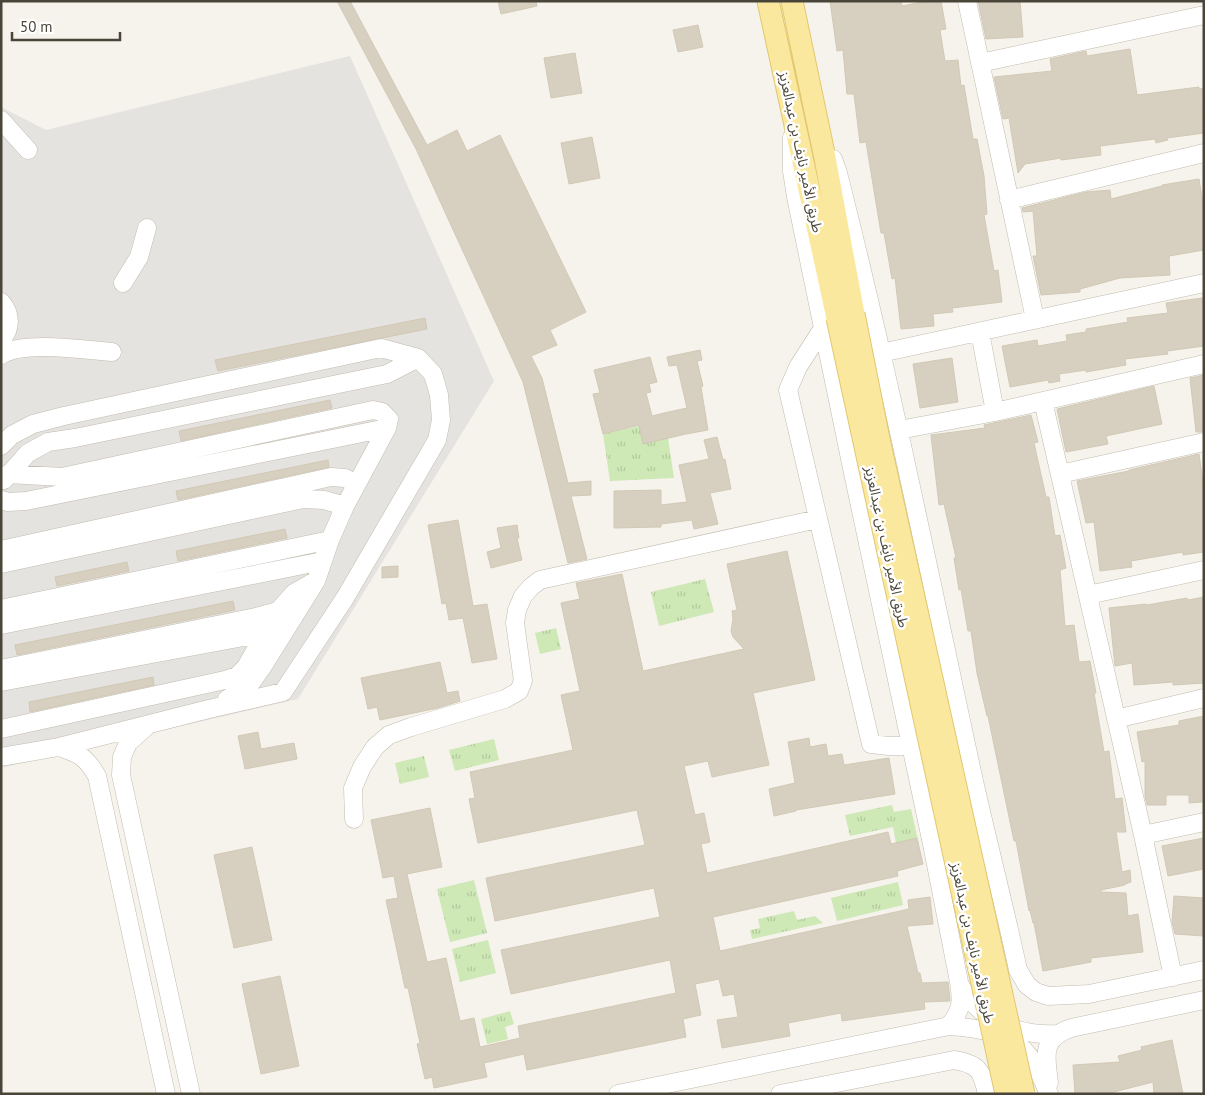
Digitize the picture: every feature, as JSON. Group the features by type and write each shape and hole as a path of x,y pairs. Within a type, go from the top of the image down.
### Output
{"main road":[{"name":"طريق الأمير نايف بن عبدالعزيز","path":"768,1 1006,1094"},
{"name":"طريق الأمير نايف بن عبدالعزيز","path":"792,1 814,104 838,320 879,439 1024,1094"}],"street":[{"path":"967,1 1035,319"},
{"path":"980,63 1204,15"},
{"path":"814,104 838,173 862,267 1018,970 1027,985 1036,992 1048,996 1088,994 1204,970"},
{"path":"1,120 28,150"},
{"path":"1009,200 1204,153"},
{"path":"123,284 139,258 147,228"},
{"path":"881,353 1204,283"},
{"path":"1,302 10,319 7,334 1,340"},
{"path":"838,320 798,368 788,390 871,744 910,746"},
{"path":"838,320 910,746 932,844 959,982 961,999 959,1009 957,1016 949,1026"},
{"path":"980,332 995,412"},
{"path":"1,355 7,351 39,346 112,352"},
{"path":"1,446 12,435 33,424 64,416 381,348 418,358 433,374 439,395 441,420 437,440 345,598 283,692 59,747 1,757"},
{"path":"5,478 28,453 48,442 151,423 387,374 418,358"},
{"path":"899,430 995,412 1204,364"},
{"path":"1043,401 1143,835 1173,977"},
{"path":"5,478 62,477 373,410 382,412 389,419 387,428 345,506 330,540 316,581 268,659 248,687 209,709"},
{"path":"1,500 8,502 26,500 387,428"},
{"path":"1060,474 1204,442"},
{"path":"1,550 331,477 345,478 357,484"},
{"path":"1,564 303,499 324,500 345,506"},
{"path":"354,819 353,788 362,767 375,748 389,736 411,727 505,699 519,691 523,681 515,623 517,610 523,596 540,580 818,519"},
{"path":"1,609 330,540"},
{"path":"1,626 323,561"},
{"path":"1088,596 1204,570"},
{"path":"1,729 237,676 246,667 278,611 294,593 316,581"},
{"path":"1,669 278,611"},
{"path":"1,682 264,633"},
{"path":"1116,719 1204,698"},
{"path":"147,725 128,743 122,757 122,775 190,1094"},
{"path":"59,747 76,752 89,763 97,776 166,1094"},
{"path":"1143,835 1204,822"},
{"path":"945,910 960,943 966,948 979,949 993,943 999,930 996,872"},
{"path":"959,982 966,996 979,1010 1004,1025 1039,1034 1058,1034"},
{"path":"1050,1094 1046,1055 1051,1039 1058,1034 1071,1028 1204,1000"},
{"path":"618,1094 949,1026 966,1027 996,1034 1020,1046 1030,1057 1050,1094"},
{"path":"780,1094 862,1086 954,1060 965,1062 977,1068 984,1079 987,1094"}],"green space":[{"path":"639,426 668,438 674,478 610,481 603,434"},
{"path":"705,579 714,612 659,626 651,592"},
{"path":"556,628 561,649 540,654 535,633"},
{"path":"494,739 499,760 455,771 449,750"},
{"path":"424,756 429,777 400,784 395,763"},
{"path":"892,805 894,812 911,809 919,845 897,849 893,827 850,836 845,815"},
{"path":"474,880 487,933 450,942 437,889"},
{"path":"898,882 903,905 837,921 831,898"},
{"path":"794,911 797,920 815,916 823,923 752,939 750,930 760,928 758,919"},
{"path":"488,940 496,973 460,982 452,949"},
{"path":"510,1011 514,1024 505,1027 508,1039 487,1044 481,1019"}],"shaded area":[{"path":"350,56 494,381 298,699 1,768 1,472 4,469 1,466 1,107 46,130"}],"building":[{"path":"337,1 350,1 427,145 457,130 467,151 500,135 586,312 550,330 557,345 531,356 542,378 568,483 591,481 591,495 571,496 587,559 568,563 523,382 416,149"},
{"path":"498,1 536,1 537,6 501,14"},
{"path":"830,1 901,1 902,6 927,1 941,1 946,29 940,30 945,61 958,60 961,86 964,85 973,139 977,139 984,176 987,214 984,215 994,271 998,270 1002,302 952,308 953,312 933,314 934,326 901,329 895,278 892,279 884,233 881,233 866,142 860,143 854,94 847,94 843,50 837,51"},
{"path":"978,1 1020,1 1023,37 986,39"},
{"path":"698,25 703,47 678,52 673,30"},
{"path":"1130,49 1137,95 1199,87 1199,89 1204,88 1204,110 1202,110 1204,133 1167,138 1168,140 1156,143 1155,139 1100,146 1101,155 1061,160 1061,158 1025,164 1018,173 1009,118 1003,119 994,77 1052,71 1050,59 1086,51 1087,56"},
{"path":"575,53 582,93 551,98 544,58"},
{"path":"592,137 600,178 569,184 561,143"},
{"path":"1199,179 1204,209 1204,250 1169,256 1170,275 1120,278 1080,289 1080,292 1041,295 1033,256 1037,256 1033,211 1023,212 1022,208 1086,192 1110,190 1111,199 1162,185"},
{"path":"1202,298 1204,308 1204,346 1167,351 1168,354 1125,359 1126,365 1086,372 1086,370 1059,374 1060,381 1049,383 1048,380 1010,387 1002,346 1037,340 1038,346 1067,341 1066,335 1086,332 1086,329 1128,322 1127,318 1168,313 1166,303"},
{"path":"425,318 427,329 218,371 215,360"},
{"path":"700,350 702,360 697,361 703,386 701,387 708,430 643,444 639,425 603,434 593,394 600,393 594,370 650,357 657,382 649,384 651,392 646,393 652,416 687,408 677,365 669,366 667,357"},
{"path":"952,358 958,402 920,408 913,364"},
{"path":"1204,375 1204,432 1196,432 1190,378"},
{"path":"1154,386 1162,424 1106,436 1108,444 1066,452 1057,409"},
{"path":"330,400 332,408 181,441 179,431"},
{"path":"1031,415 1038,442 1034,443 1046,497 1049,497 1055,536 1060,535 1066,568 1060,570 1065,626 1074,625 1079,662 1090,661 1104,752 1109,751 1115,799 1122,798 1126,832 1116,832 1122,872 1130,870 1131,882 1101,890 1101,892 1126,893 1128,916 1138,914 1143,952 1091,958 1091,962 1043,971 1034,923 1029,911 1016,841 1014,841 977,673 971,631 968,631 961,589 959,590 954,558 956,558 944,504 939,505 931,435 985,428 984,425"},
{"path":"717,437 723,460 725,459 731,489 710,493 718,524 694,529 692,520 661,524 661,527 614,528 614,491 661,490 661,505 687,502 679,465 709,459 704,440"},
{"path":"1199,454 1204,491 1204,552 1183,555 1183,552 1131,561 1132,567 1100,571 1094,522 1086,523 1077,481"},
{"path":"328,460 329,467 178,500 176,491"},
{"path":"458,520 473,606 487,604 497,659 472,663 463,618 449,620 446,603 442,604 428,525"},
{"path":"517,525 519,538 517,538 522,560 491,568 487,552 501,548 497,528"},
{"path":"285,529 287,538 178,561 176,551"},
{"path":"787,551 815,680 753,693 769,765 712,777 708,761 684,766 695,815 704,813 710,842 701,844 707,873 888,832 891,844 917,838 923,864 897,871 898,876 713,917 720,951 909,909 908,900 930,897 933,924 907,926 922,983 948,982 950,1001 924,1002 925,1009 842,1021 841,1013 788,1023 790,1036 722,1048 717,1020 738,1017 734,994 723,996 719,979 695,984 701,1015 683,1019 686,1037 527,1070 524,1054 484,1063 487,1077 434,1088 432,1077 425,1079 417,1044 420,1043 408,988 405,988 386,900 398,898 394,876 383,878 371,820 430,808 442,867 407,874 427,962 446,958 460,1021 474,1018 480,1047 520,1038 518,1026 676,993 670,960 511,994 501,950 660,917 654,888 495,921 486,878 645,845 637,810 478,843 469,799 475,798 470,772 573,750 561,695 580,691 561,603 580,599 576,583 622,574 643,671 744,649 733,637 731,631 732,611 737,610 727,564"},
{"path":"127,562 129,571 57,586 55,577"},
{"path":"398,566 398,577 382,578 382,567"},
{"path":"1204,597 1204,683 1173,685 1173,682 1134,685 1132,663 1115,666 1109,608"},
{"path":"233,601 235,610 17,655 15,645"},
{"path":"440,662 447,693 458,691 460,701 438,708 380,720 377,707 368,709 361,678"},
{"path":"153,677 154,685 30,712 29,702"},
{"path":"1204,716 1204,790 1202,790 1202,802 1189,803 1189,795 1166,795 1166,805 1147,805 1145,796 1145,761 1142,762 1137,732 1179,725 1179,721"},
{"path":"258,732 261,749 294,743 297,759 245,769 238,736"},
{"path":"809,738 810,747 826,744 828,756 842,754 844,765 889,758 895,794 796,810 774,816 769,789 795,783 788,742"},
{"path":"1204,838 1204,869 1168,876 1162,846"},
{"path":"252,847 272,940 234,948 214,855"},
{"path":"1174,896 1204,898 1204,936 1175,934 1172,922"},
{"path":"280,976 299,1066 261,1074 242,984"},
{"path":"1172,1040 1183,1094 1154,1094 1153,1082 1110,1093 1075,1094 1073,1065 1120,1062 1118,1056 1142,1050 1141,1047"}]}
